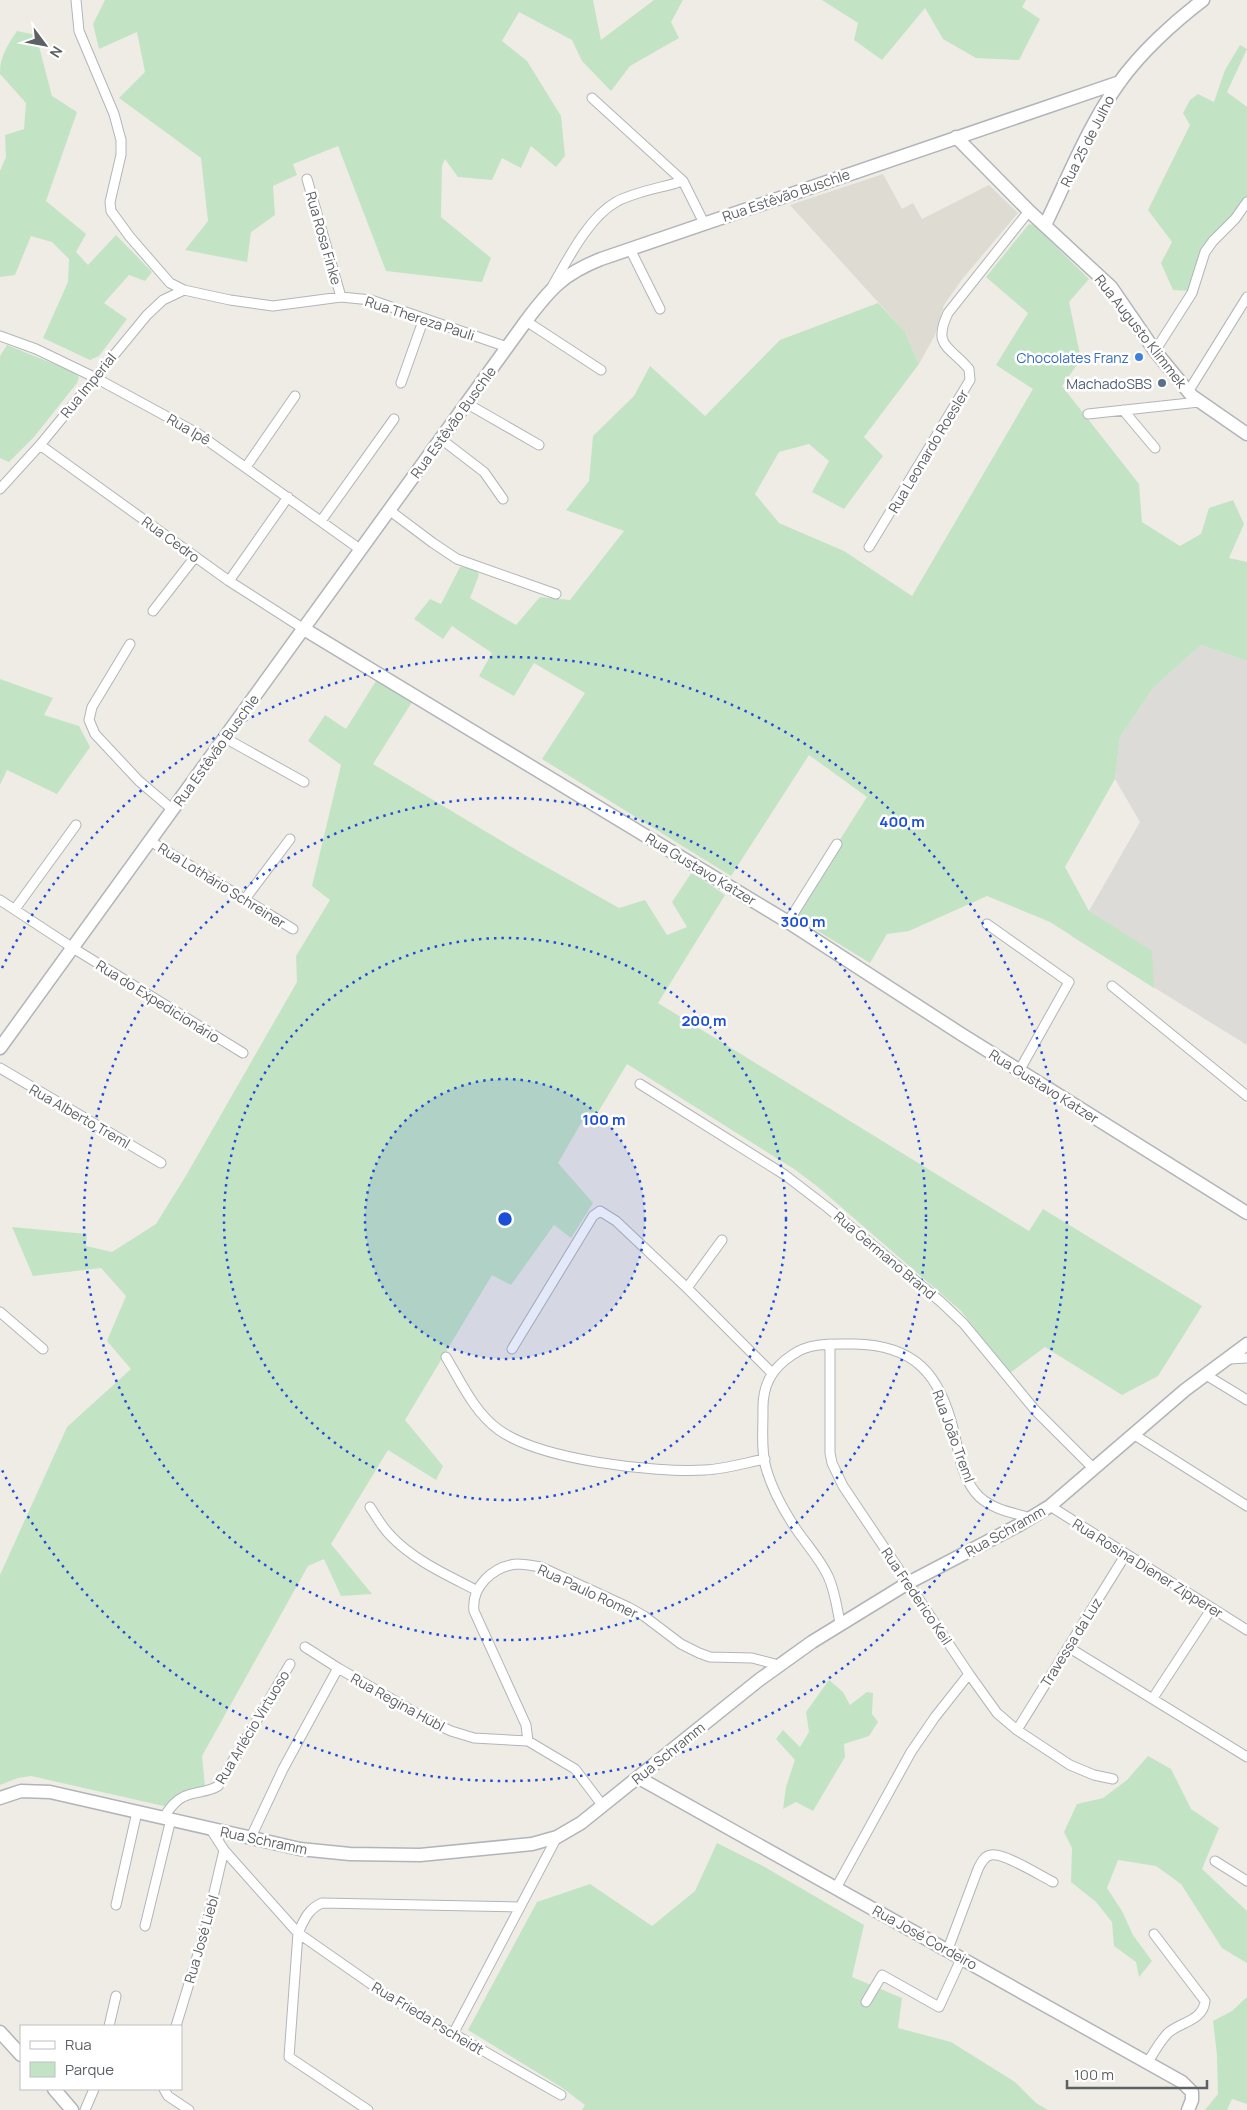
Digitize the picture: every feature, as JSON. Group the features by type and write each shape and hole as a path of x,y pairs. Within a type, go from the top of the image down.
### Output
{"street":[{"name":"Rua Thereza Pauli","path":"76,0 79,31 114,114 121,140 121,155 110,202 111,211 120,226 170,283 184,290 230,300 281,306 341,297 362,298 379,302 507,347"},
{"name":"Rua 25 de Julho","path":"1045,225 1101,110 1120,82 1168,30 1203,0"},
{"name":"Rua Estêvão Buschle","path":"0,1048 466,403 552,288 576,269 630,249 1120,82"},
{"path":"1084,94 1097,104 1101,110"},
{"path":"592,98 683,181 704,223"},
{"name":"Rua Augusto Klimmek","path":"956,137 1029,211 1111,287 1155,351 1188,392 1199,402 1247,434"},
{"name":"Rua Rosa Finke","path":"307,178 341,297"},
{"path":"552,288 582,238 610,206 627,198 683,181"},
{"path":"1155,351 1192,293 1206,252 1213,240 1235,218 1247,202"},
{"name":"Rua Leonardo Roesler","path":"869,547 970,380 969,369 952,353 943,340 941,332 948,313 1029,211"},
{"path":"630,249 660,309"},
{"name":"Rua Imperial","path":"0,489 40,445 94,377 156,306 184,290"},
{"path":"1188,392 1247,297"},
{"path":"401,383 424,318"},
{"path":"526,321 601,370"},
{"name":"Rua Ipê","path":"0,336 29,346 94,377 197,433 360,550"},
{"path":"246,467 295,396"},
{"path":"1088,414 1199,402"},
{"path":"466,403 539,445"},
{"path":"1124,410 1155,448"},
{"path":"321,521 394,419"},
{"path":"441,439 484,472 503,499"},
{"name":"Rua Cedro","path":"40,445 229,581 304,629"},
{"path":"229,581 288,497"},
{"path":"389,510 433,543 457,558 556,594"},
{"path":"153,611 195,557"},
{"name":"Rua Gustavo Katzer","path":"304,629 788,922 1247,1213"},
{"path":"130,644 92,707 90,714 91,726 134,776 173,810"},
{"path":"225,738 304,782"},
{"path":"15,910 76,825"},
{"path":"245,899 290,839"},
{"name":"Rua Lothário Schreiner","path":"150,841 293,929"},
{"path":"788,922 836,844"},
{"name":"Rua do Expedicionário","path":"0,900 72,948 243,1053"},
{"path":"987,924 1069,982 1019,1070"},
{"path":"1112,986 1247,1096"},
{"name":"Rua Alberto Treml","path":"0,1068 161,1163"},
{"name":"Rua Germano Brand","path":"640,1084 784,1175 828,1208 936,1298 964,1324 1035,1410 1094,1469"},
{"path":"512,1350 596,1213 600,1212 610,1216 687,1288 772,1373 766,1384 763,1407 766,1468 784,1508 828,1575 834,1592 840,1624"},
{"path":"687,1288 722,1240"},
{"path":"0,1312 43,1349"},
{"name":"Rua João Treml","path":"772,1373 800,1350 830,1344 884,1347 902,1353 918,1362 933,1379 940,1392 950,1417 964,1472 976,1493 984,1500 1003,1510 1032,1518"},
{"name":"Rua Frederico Keil","path":"830,1344 830,1453 832,1463 843,1486 997,1713 1017,1730 1070,1765 1094,1775 1113,1779"},
{"name":"Rua Schramm","path":"0,1798 20,1790 39,1790 320,1851 402,1855 517,1846 557,1837 581,1823 603,1806 779,1665 840,1624 908,1583 1032,1518 1050,1506 1133,1434 1247,1344"},
{"path":"446,1357 466,1392 487,1420 509,1436 538,1448 602,1462 673,1470 706,1470 765,1459"},
{"path":"1229,1359 1247,1358"},
{"path":"1206,1375 1247,1400"},
{"path":"1133,1434 1247,1506"},
{"name":"Rua Rosina Diener Zipperer","path":"1050,1506 1247,1630"},
{"path":"370,1507 389,1534 400,1545 439,1570 476,1590 473,1604 476,1619 522,1716 528,1741 576,1769 603,1806"},
{"name":"Travessa da Luz","path":"1017,1730 1126,1554"},
{"name":"Rua Paulo Romer","path":"476,1590 486,1579 502,1569 519,1564 535,1566 574,1581 628,1607 644,1616 681,1644 699,1653 710,1657 752,1658 779,1665"},
{"path":"1153,1698 1212,1608"},
{"path":"304,1647 338,1668"},
{"path":"1068,1647 1247,1757"},
{"name":"Rua Arlécio Virtuoso","path":"167,1818 172,1806 184,1796 208,1791 218,1786 290,1664"},
{"name":"Rua Regina Hübl","path":"251,1837 283,1769 338,1668 428,1720 451,1731 474,1738 528,1741"},
{"path":"836,1888 911,1752 934,1717 969,1674"},
{"name":"Rua José Cordeiro","path":"639,1778 1148,2062 1187,2086 1192,2092 1192,2100 1188,2110"},
{"path":"116,1905 137,1812"},
{"path":"145,1926 167,1818"},
{"name":"Rua Frieda Pscheidt","path":"210,1828 224,1850 298,1933 394,2000 562,2095"},
{"path":"453,2034 557,1837"},
{"name":"Rua José Liebl","path":"176,2025 205,1931 224,1850"},
{"path":"948,1950 978,1869 984,1858 989,1855 1001,1856 1053,1882"},
{"path":"1215,1861 1247,1881"},
{"path":"368,2110 289,2057 298,1933 313,1906 322,1903 519,1907"},
{"path":"1148,2062 1168,2033 1199,2014 1204,2007 1205,2001 1154,1934"},
{"path":"866,2002 882,1975 939,2007 962,1957"},
{"path":"109,2025 116,1996"},
{"path":"0,2032 20,2054"},
{"path":"55,2090 72,2110"},
{"path":"86,2110 94,2090"},
{"path":"165,2090 168,2096 189,2110"}],"shaded area":[{"path":"883,174 902,209 913,203 922,219 989,185 1018,213 963,278 944,305 935,335 919,364 905,332 790,205"},
{"path":"1201,645 1247,661 1247,1045 1071,936 1089,911 1140,822 1115,779 1120,737 1154,687"}],"green space":[{"path":"105,0 593,0 601,40 654,0 683,0 671,22 679,38 630,66 611,91 582,61 572,40 519,12 502,41 527,61 561,116 565,156 556,167 531,146 521,168 502,158 492,180 458,177 445,159 442,166 441,217 491,258 482,282 386,271 338,146 293,164 297,175 273,186 275,215 251,232 247,262 185,250 208,221 201,158 119,98 145,72 137,32 99,49 93,24"},
{"path":"822,0 1026,0 1022,7 1040,19 1019,60 976,58 943,39 925,8 882,60 854,40 858,23"},
{"path":"17,31 36,35 52,96 77,112 46,201 86,234 76,252 88,265 116,235 152,272 145,281 129,275 104,303 127,319 99,356 90,360 43,338 68,282 69,259 52,242 31,236 15,275 0,277 0,171 6,157 5,135 24,129 26,103 0,74 0,68 5,51"},
{"path":"1240,45 1247,49 1227,92 1247,107 1247,198 1233,217 1211,239 1190,291 1173,290 1161,263 1172,242 1148,210 1190,125 1183,113 1190,100 1198,94 1214,102 1225,70"},
{"path":"1029,224 1034,225 1089,279 1069,302 1081,359 1062,386 1139,484 1142,522 1180,546 1201,534 1209,508 1233,500 1244,524 1229,558 1247,562 1247,661 1201,645 1154,687 1120,737 1115,779 1065,867 1089,911 1152,951 1154,988 1050,922 987,896 909,931 887,934 870,963 792,915 867,797 809,755 731,876 542,759 585,693 534,663 514,696 479,676 492,653 452,626 443,639 414,619 430,599 441,604 460,567 475,568 479,575 470,598 516,625 540,597 570,600 624,531 566,510 589,481 593,436 634,396 650,366 705,416 780,340 878,303 905,332 919,364 864,437 883,456 844,509 812,492 829,461 809,444 779,452 755,494 779,523 844,551 912,596 1033,389 996,365 1028,313 986,277"},
{"path":"7,345 74,372 79,377 77,383 34,437 9,462 0,458 0,356"},
{"path":"0,679 53,698 44,715 79,726 90,747 57,794 7,770 0,785"},
{"path":"376,681 412,702 373,764 525,855 619,908 645,900 667,935 687,927 672,902 692,872 725,895 658,1003 1029,1231 1043,1209 1202,1306 1158,1376 1122,1395 1045,1347 1010,1373 961,1311 818,1187 794,1169 627,1064 597,1114 588,1111 558,1163 593,1203 571,1238 554,1225 511,1285 492,1275 405,1420 443,1466 436,1480 388,1450 331,1544 372,1594 341,1596 324,1559 308,1566 202,1756 205,1787 188,1790 168,1807 31,1776 18,1778 0,1785 0,1575 67,1427 131,1369 107,1341 126,1296 101,1268 33,1276 12,1227 87,1234 86,1246 112,1252 156,1224 187,1174 297,982 296,956 330,900 312,886 341,765 308,741 325,715 346,729"},
{"path":"829,1680 843,1692 850,1705 867,1692 873,1693 872,1714 878,1722 869,1736 844,1744 845,1757 813,1811 796,1802 783,1809 786,1787 795,1760 776,1739 783,1730 800,1747 809,1732 806,1712"},
{"path":"1148,1756 1171,1769 1191,1809 1219,1828 1202,1869 1247,1911 1247,1963 1222,1948 1181,1884 1156,1866 1118,1860 1107,1888 1122,1911 1133,1935 1152,1961 1139,1977 1136,1962 1114,1946 1112,1922 1096,1902 1071,1882 1072,1848 1064,1832 1077,1804 1103,1798 1127,1780"},
{"path":"717,1843 763,1866 864,1925 852,1977 902,1998 898,2028 951,2042 1015,2082 1036,2103 1048,2110 582,2110 585,2105 561,2087 468,2030 537,1902 590,1884 652,1926 695,1891"},
{"path":"1247,1997 1247,2104 1232,2099 1227,2110 1205,2110 1218,2094 1217,2055 1213,2021 1232,2011"}],"place":[{"name":"Chocolates Franz","path":"1139,357"},
{"name":"MachadoSBS","path":"1162,383"}]}
